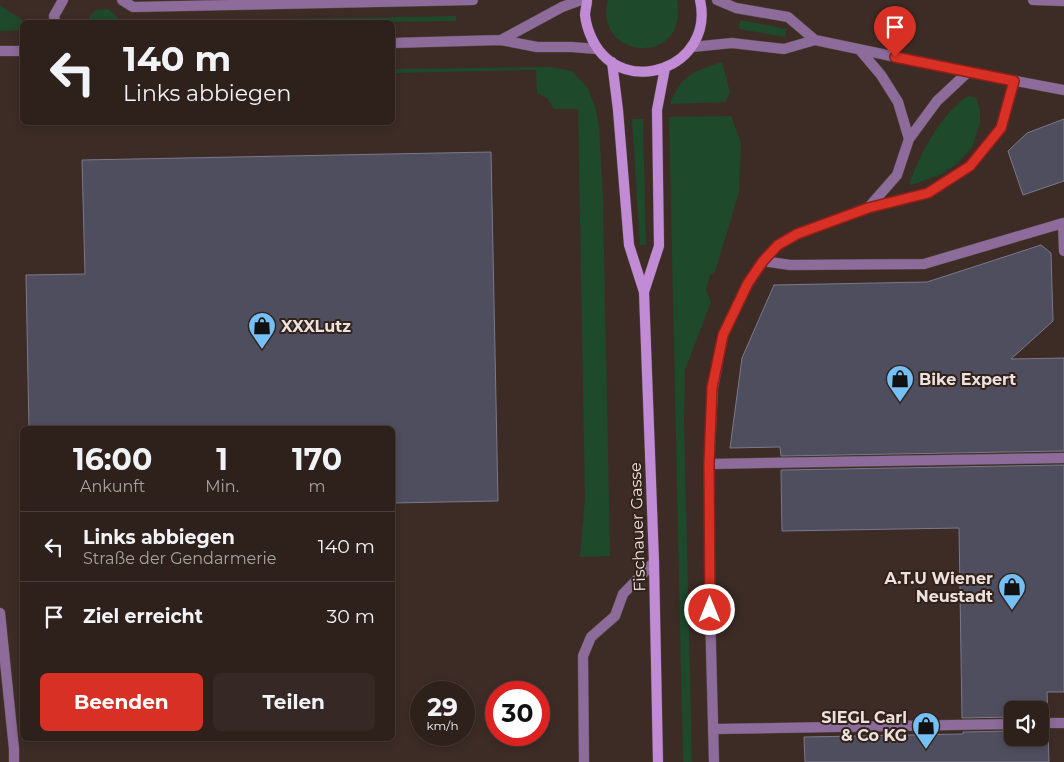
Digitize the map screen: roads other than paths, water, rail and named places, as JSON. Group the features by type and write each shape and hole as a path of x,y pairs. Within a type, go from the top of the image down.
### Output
{"main road":[{"path":"588,0 585,15 589,33 597,49 612,62 628,70 647,72 665,68 680,60 692,47 700,30 702,11 700,0"},
{"name":"Fischauer Gasse","path":"612,62 618,110 629,246 644,292 654,562 658,762"},
{"name":"Fischauer Gasse","path":"644,292 659,246 657,110 665,68"}],"street":[{"path":"55,20 54,16 63,0"},
{"path":"122,0 133,7 473,0"},
{"path":"501,40 562,7 581,0"},
{"path":"717,0 736,8 788,17 815,40 1064,90"},
{"path":"1033,0 1064,2"},
{"path":"395,43 501,40 537,47 597,49"},
{"path":"692,47 732,43 784,50 815,40"},
{"path":"858,49 881,75 898,102 909,139"},
{"path":"0,51 20,51"},
{"path":"868,208 896,174 909,139 936,101 968,72"},
{"path":"714,762 709,464 712,388 723,335 748,283 763,261 778,245 797,234 868,208 928,193 970,166 1001,128 1014,81"},
{"path":"763,261 790,265 924,264 1063,223 1064,251"},
{"path":"709,464 1064,458"},
{"path":"584,762 583,656 590,637 615,616 623,594 654,562"},
{"path":"0,613 14,762"},
{"path":"1049,723 1064,723"},
{"path":"713,729 1004,724"}],"place":[{"name":"XXXLutz","path":"262,350"},
{"name":"Bike Expert","path":"900,403"},
{"name":"A.T.U Wiener Neustadt","path":"1012,611"},
{"name":"SIEGL Carl & Co KG","path":"926,750"}]}
